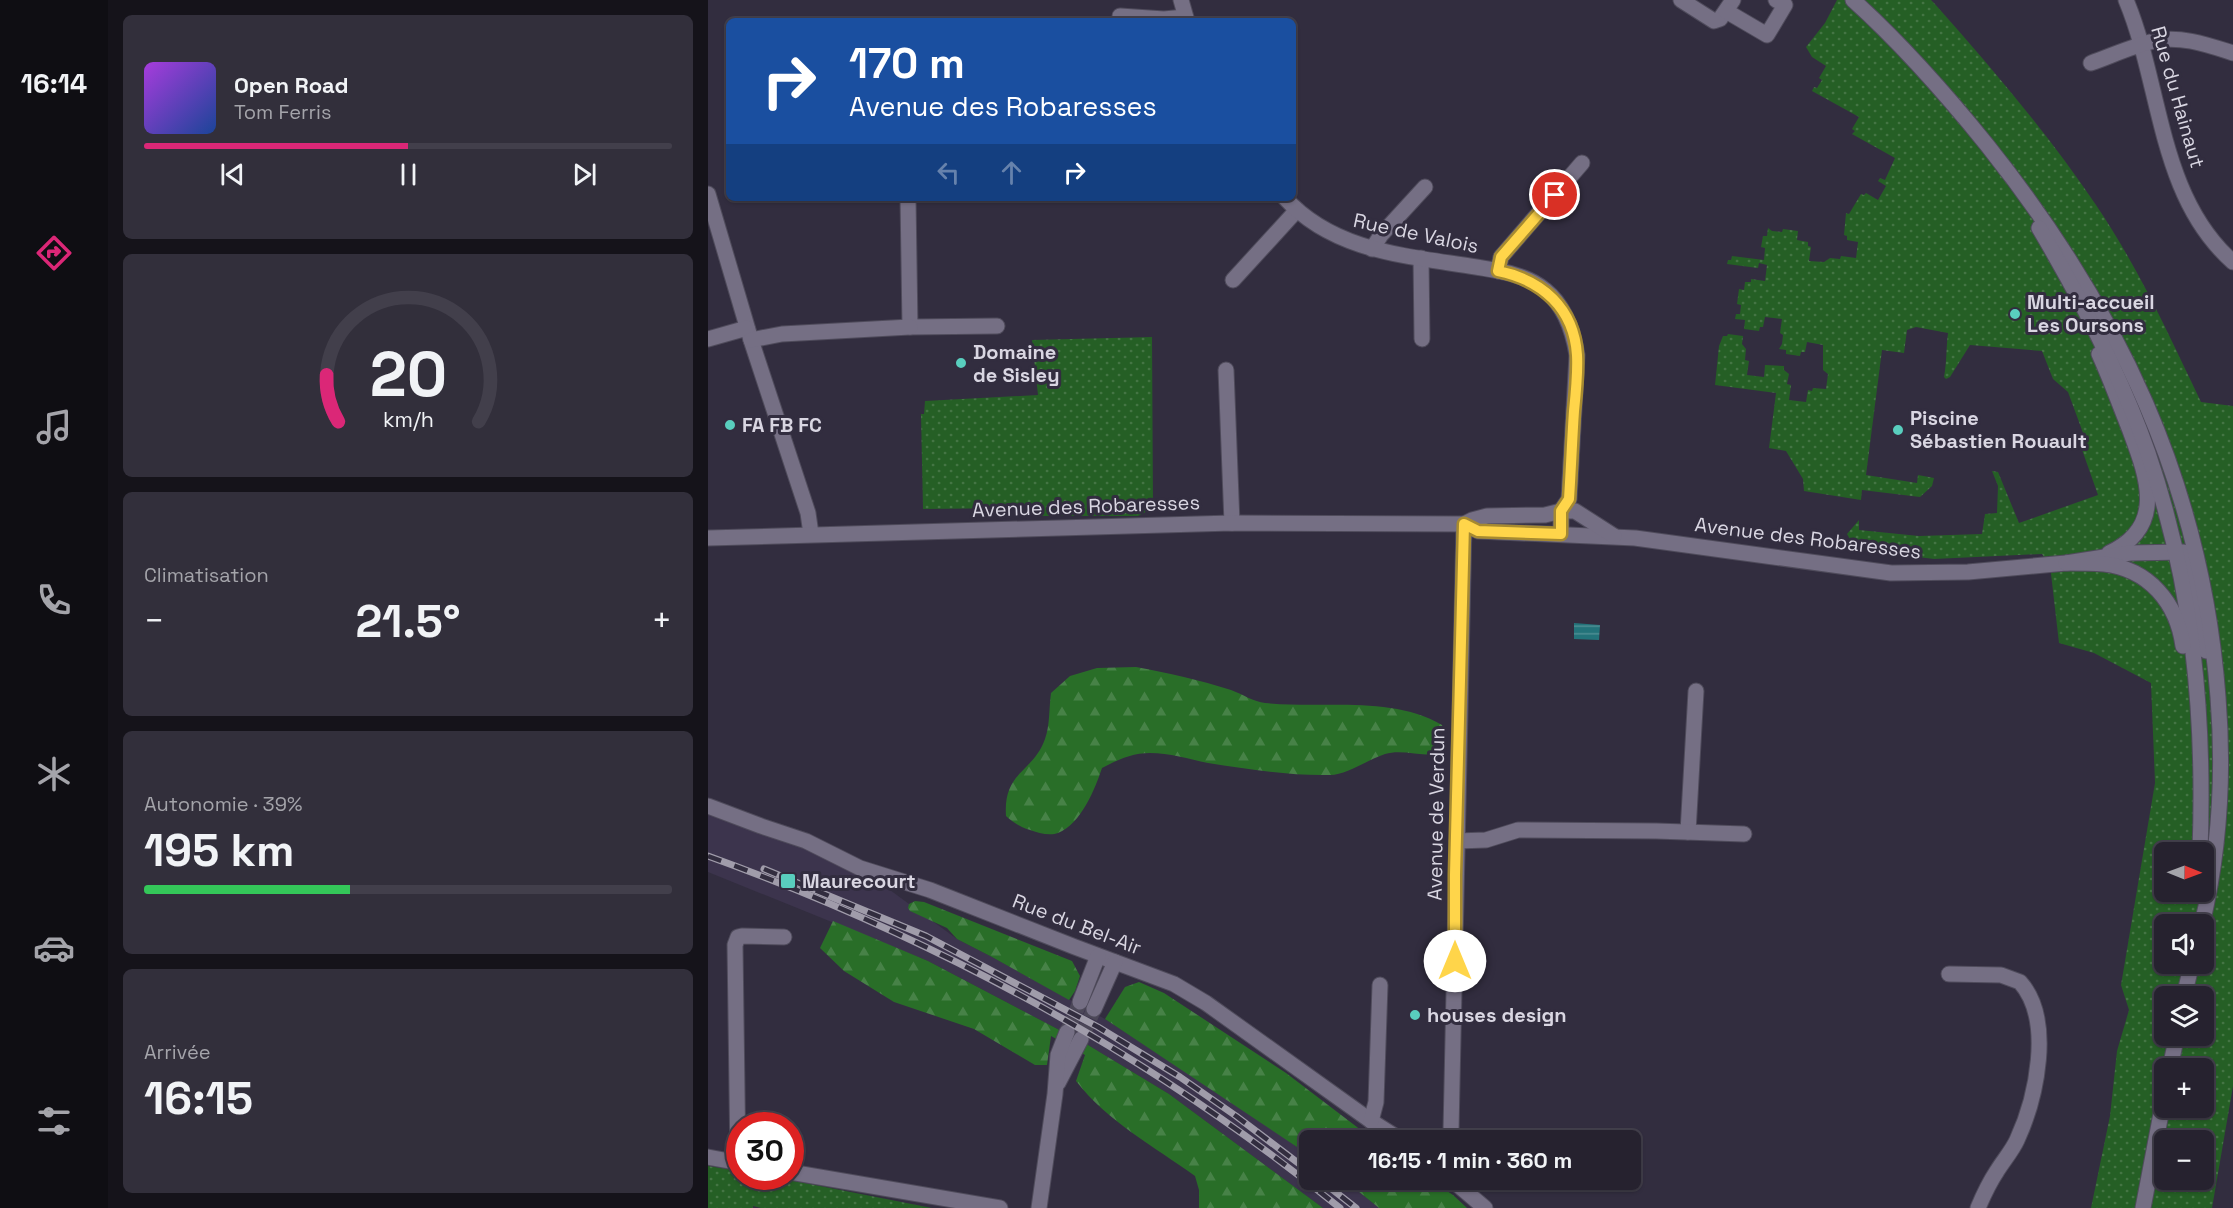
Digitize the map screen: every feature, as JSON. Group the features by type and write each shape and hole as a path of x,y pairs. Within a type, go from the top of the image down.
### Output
{"street":[{"path":"1180,0 1186,18"},
{"path":"1681,0 1714,21 1720,19 1730,5 1767,35 1785,5 1776,0"},
{"path":"1853,0 1918,62 2004,165 2060,242 2129,363 2162,441 2183,504 2200,572 2214,655 2222,766 2211,879 2204,914"},
{"name":"Rue du Hainaut","path":"2126,0 2142,45 2158,118 2174,167 2197,217 2210,238 2233,262"},
{"path":"1120,16 1149,18"},
{"path":"2091,63 2155,41 2184,40 2233,52"},
{"path":"1498,271 1501,257 1582,163"},
{"path":"2004,165 2098,338 2133,415 2162,498 2187,610 2200,711 2199,842"},
{"path":"1372,249 1381,235 1425,187"},
{"path":"708,194 749,334 808,513 811,534"},
{"path":"908,201 910,327"},
{"name":"Rue de Valois","path":"1288,201 1297,210 1339,237 1372,249 1498,271 1520,277 1545,290 1564,314 1574,338 1577,372 1567,534"},
{"path":"1233,280 1297,210"},
{"path":"1421,258 1422,339"},
{"path":"2066,276 2114,389 2148,487 2147,510 2140,528 2118,549 2104,555"},
{"path":"708,339 749,334 910,327 997,326"},
{"path":"1226,370 1232,523"},
{"name":"Avenue des Robaresses","path":"708,538 1232,523 1464,524 1487,516 1545,515 1568,507 1614,536"},
{"name":"Avenue des Robaresses","path":"1464,524 1478,531 1614,536 1890,573 1939,573 2066,563 2104,555"},
{"name":"Avenue de Verdun","path":"1451,1130 1464,524"},
{"path":"2104,555 2175,551 2183,552 2189,560 2219,717"},
{"path":"2066,563 2104,564 2132,572 2164,595 2176,615 2183,640 2192,715 2198,842"},
{"path":"1688,832 1696,692"},
{"name":"Rue du Bel-Air","path":"708,806 806,841 860,868 930,890 1098,956 1164,979 1196,996 1385,1130"},
{"path":"1456,840 1486,840 1518,830 1744,834"},
{"path":"738,1112 735,945 738,937 742,936 756,934 784,937"},
{"path":"1080,1002 1098,956"},
{"path":"1094,1009 1115,962"},
{"path":"1949,974 2001,975 2020,982 2032,1002 2039,1035 2040,1053 2033,1100 2016,1142 1995,1174 1978,1208"},
{"path":"1371,1121 1376,1102 1380,985"},
{"path":"1039,1208 1055,1094 1074,1035"},
{"path":"2143,1208 2160,1118"},
{"path":"708,1157 726,1160"},
{"path":"804,1175 1000,1208"},
{"path":"1464,1190 1485,1208"}],"shaded area":[{"path":"1574,623 1600,625 1599,640 1574,639"},
{"path":"708,813 825,852 879,882 957,939 1105,1019 1299,1148 1299,1190 1357,1190 1379,1208 1323,1208 1169,1094 1088,1045 928,961 708,872"}],"green space":[{"path":"1837,0 1931,0 2018,101 2096,205 2139,277 2201,402 2233,406 2233,1086 2212,1208 2091,1208 2110,1116 2117,1051 2129,1010 2121,985 2155,783 2151,683 2094,653 2059,643 2050,565 2042,554 1934,559 1862,550 1854,546 1847,534 1859,520 1859,530 1919,536 1982,534 1985,514 1997,513 1998,486 1992,471 1998,472 2019,523 2098,495 2080,444 2086,441 2068,392 2053,379 2042,351 1970,345 1950,377 1946,379 1944,377 1948,333 1916,327 1907,330 1904,353 1882,350 1866,475 1917,483 1918,475 1934,478 1932,486 1920,497 1862,490 1861,500 1804,491 1803,479 1786,451 1769,448 1776,393 1715,385 1719,346 1723,336 1728,334 1743,336 1742,344 1746,349 1745,360 1749,361 1747,375 1764,377 1765,365 1784,366 1784,370 1789,374 1787,384 1791,385 1789,400 1806,402 1808,390 1826,389 1828,374 1823,370 1823,345 1807,342 1805,352 1801,352 1800,356 1786,354 1786,350 1779,349 1783,335 1780,333 1782,319 1765,317 1763,327 1760,327 1759,331 1744,329 1745,320 1735,319 1736,314 1740,314 1741,305 1737,304 1739,289 1744,290 1745,282 1751,282 1751,279 1765,281 1767,265 1759,263 1758,268 1727,264 1728,260 1731,260 1732,256 1764,260 1765,248 1761,247 1763,236 1767,236 1768,228 1782,232 1783,229 1798,231 1797,240 1808,242 1808,246 1811,247 1809,261 1824,262 1830,258 1840,259 1841,256 1856,258 1858,242 1847,240 1847,236 1844,235 1846,213 1849,214 1861,194 1866,193 1878,200 1886,186 1878,181 1880,178 1885,180 1895,158 1852,134 1855,131 1852,129 1859,117 1812,91 1822,80 1819,78 1826,66 1812,57 1806,47 1825,23"},
{"path":"1152,337 1153,508 1138,516 1033,516 1026,513 1025,508 923,509 921,414 924,414 925,401 1038,395 1032,340"},
{"path":"1136,667 1208,683 1265,703 1379,706 1401,710 1442,725 1444,744 1440,754 1398,752 1385,754 1344,772 1330,775 1269,772 1208,763 1179,756 1137,754 1102,768 1080,814 1074,822 1058,833 1040,833 1014,823 1006,816 1009,790 1040,750 1045,739 1051,693 1070,676 1097,668"},
{"path":"915,901 924,902 1072,961 1080,976 1075,991 1069,1000 957,939 947,928 910,911 909,904"},
{"path":"833,921 928,961 1088,1045 1169,1094 1323,1208 1199,1208 1199,1190 1195,1176 1117,1121 1102,1109 1076,1081 1085,1055 1051,1036 1047,1065 1035,1065 974,1029 894,1002 844,971 820,948"},
{"path":"1139,982 1164,993 1286,1073 1361,1130 1299,1130 1299,1148 1105,1019 1125,987"},
{"path":"708,1166 726,1169 726,1190 804,1190 804,1183 932,1208 761,1208 753,1206 753,1208 708,1208"},
{"path":"1357,1190 1446,1190 1467,1208 1379,1208"}],"tunnel":[{"path":"1067,1032 1080,1002"},
{"path":"1081,1039 1094,1009"}],"railway":[{"path":"708,856 877,924 1039,1005 1117,1051 1193,1100 1268,1152 1340,1208"},
{"path":"764,869 926,936 1098,1027 1180,1077 1299,1164"},
{"path":"1333,1190 1356,1208"}],"place":[{"name":"Multi-accueil Les Oursons","path":"2015,314"},
{"name":"Domaine de Sisley","path":"961,363"},
{"name":"FA FB FC","path":"730,425"},
{"name":"Piscine Sébastien Rouault","path":"1898,430"},
{"name":"Maurecourt","path":"788,881"},
{"name":"houses design","path":"1415,1015"}],"route":[{"path":"1455,961 1464,524 1478,531 1561,534 1561,511 1569,499 1577,372 1574,338 1564,314 1545,290 1514,274 1498,271 1501,257 1555,195"}]}
